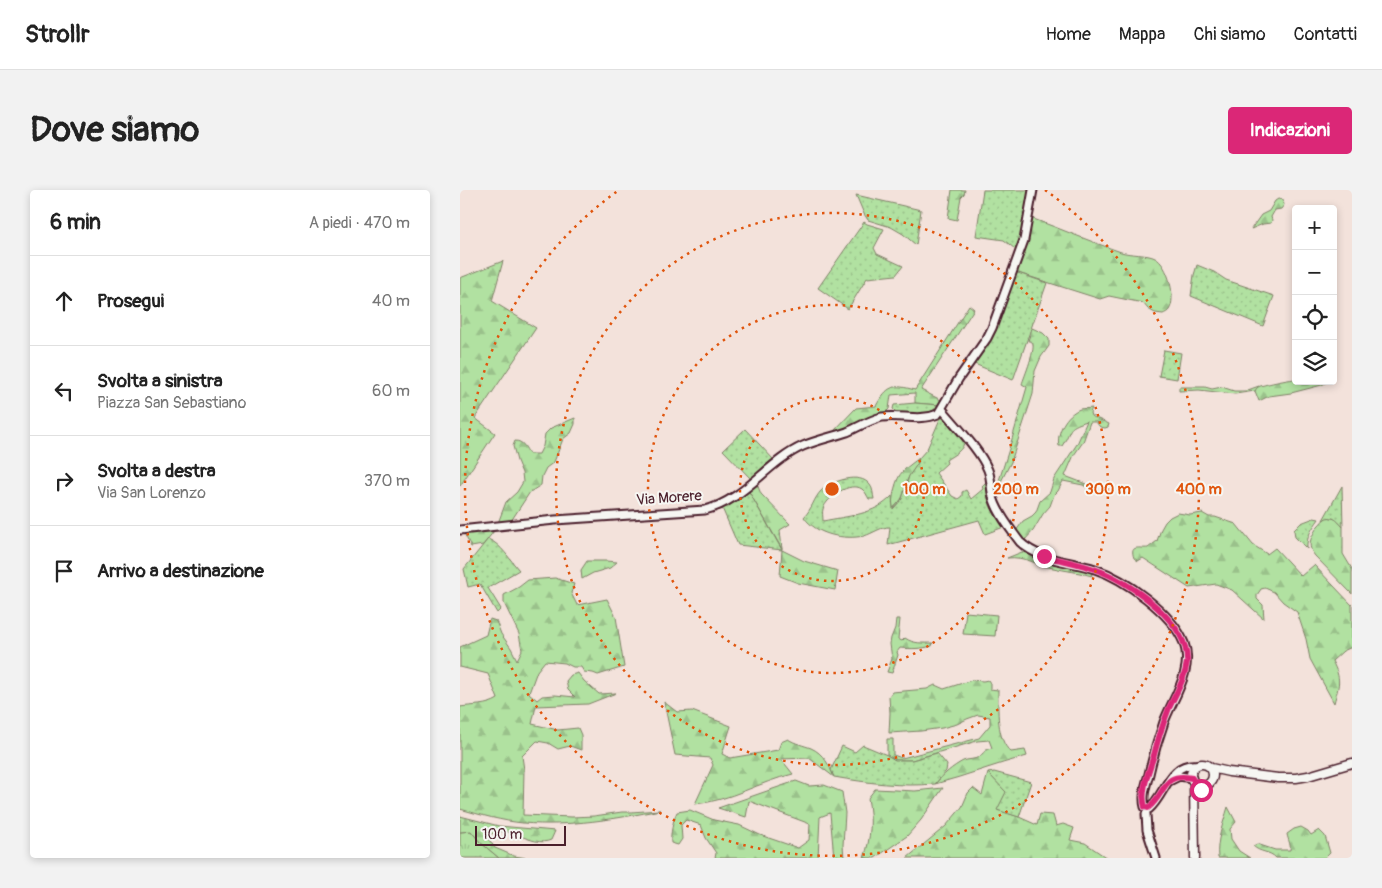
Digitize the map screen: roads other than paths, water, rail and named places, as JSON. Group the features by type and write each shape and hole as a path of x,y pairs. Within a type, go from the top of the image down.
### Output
{"main road":[{"path":"1196,858 1192,771 1197,765 1203,764 1229,772 1278,778 1296,778 1352,763"},
{"path":"1211,768 1212,778"},
{"path":"1194,808 1205,785 1212,778 1229,772"},
{"path":"1193,780 1199,785 1205,785"}],"street":[{"path":"1033,190 1024,240 992,328 985,342 959,378 942,409 972,445 986,466 990,475 992,495 996,506 1025,547 1036,553 1094,569 1120,581 1148,600 1171,620 1184,643 1187,660 1184,677 1160,733 1144,796 1147,830 1156,858"},
{"name":"Via Morere","path":"460,530 555,520 705,510 726,503 788,454 804,446 876,419 891,416 925,418 938,414 942,409"},
{"path":"1146,810 1156,801 1174,773 1187,764 1197,765"},
{"path":"1169,781 1179,776 1193,780"}]}
